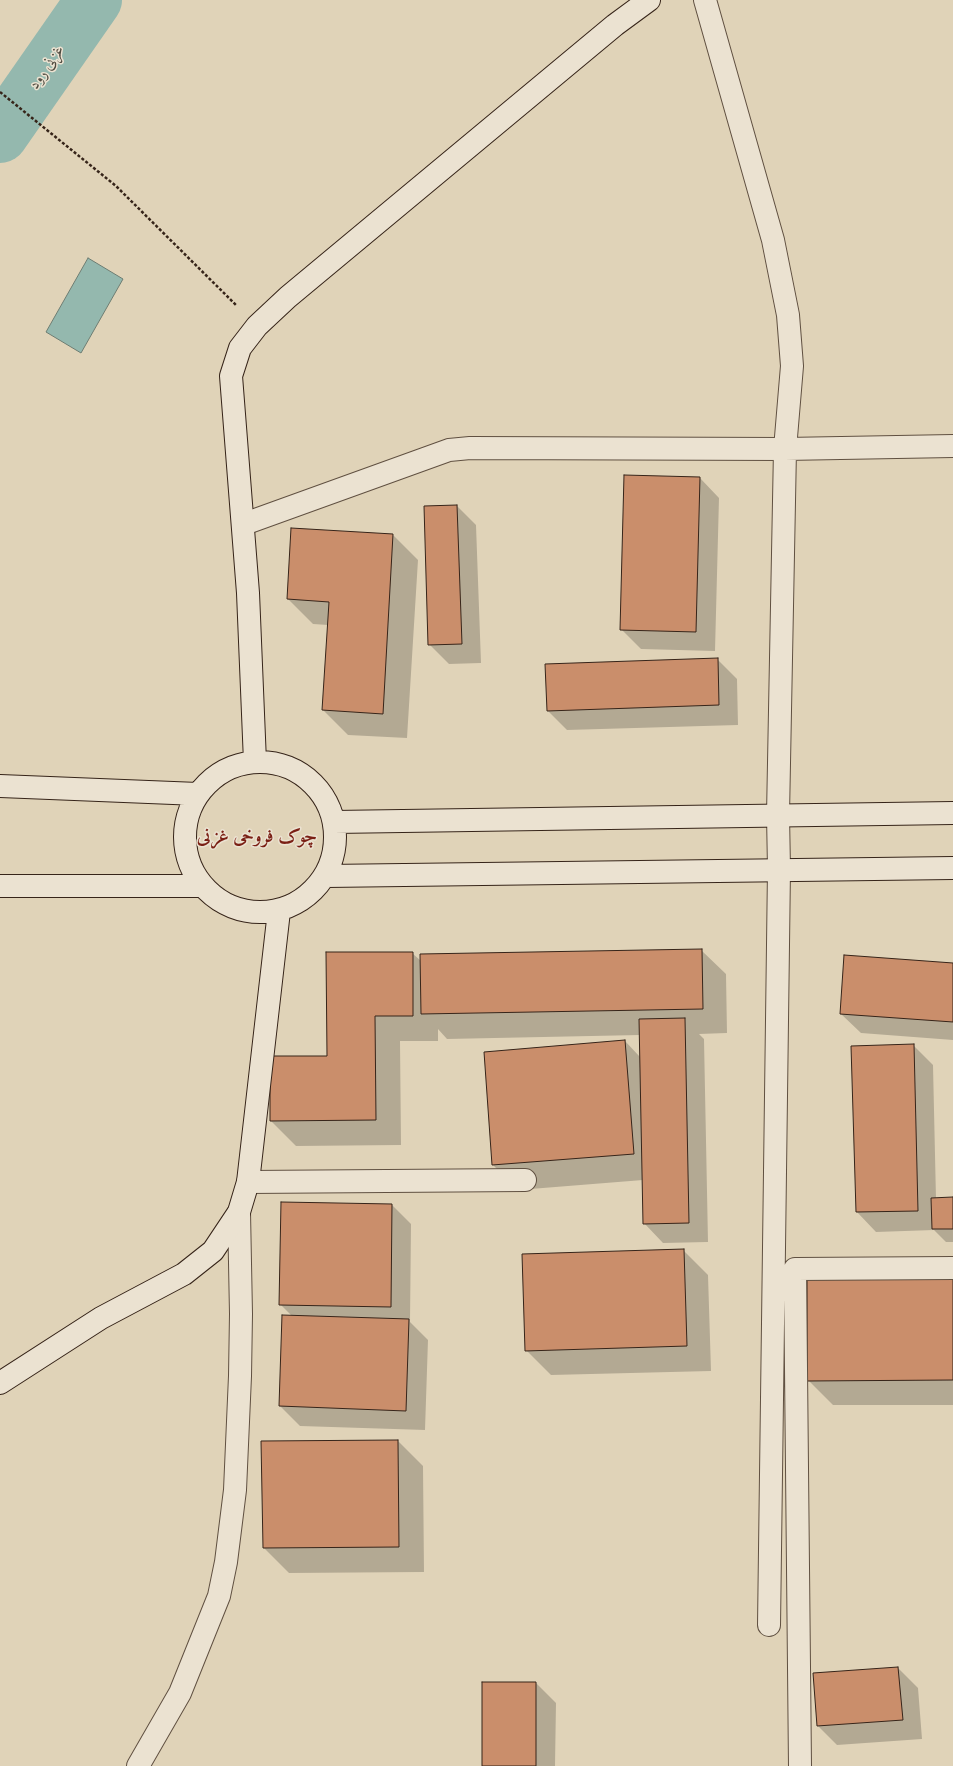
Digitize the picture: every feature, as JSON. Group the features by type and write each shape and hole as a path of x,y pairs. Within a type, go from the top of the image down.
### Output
{"street":[{"path":"255,762 244,524 231,376 240,348 257,326 288,297 614,25 649,0"},
{"path":"705,0 773,240 785,297 792,366 785,449 778,815 780,869 769,1625"},
{"path":"244,524 449,450 470,448 785,449 953,446"},
{"path":"255,762 282,765 306,777 324,797 334,822 335,850 326,876 306,899 279,911 251,913 224,904 201,886 189,864 184,840 188,816 198,794 209,781 223,771 238,765 255,762"},
{"path":"0,786 198,794"},
{"path":"334,822 953,813"},
{"path":"326,876 780,869 953,868"},
{"path":"0,886 201,886"},
{"path":"0,1383 101,1318 184,1274 213,1251 239,1212 248,1182 279,911"},
{"path":"248,1182 525,1180"},
{"path":"138,1766 180,1693 217,1603 226,1562 235,1490 240,1376 241,1314 239,1212"},
{"path":"800,1766 795,1270 953,1268"}],"path":[{"path":"0,92 116,186 257,326"}],"water":[{"path":"88,258 123,279 81,353 46,332"}],"building":[{"path":"624,475 700,477 696,632 620,630"},
{"path":"457,505 462,644 428,645 424,506"},
{"path":"291,528 393,534 383,714 322,710 329,602 287,599"},
{"path":"718,658 719,705 547,711 545,664"},
{"path":"702,949 703,1009 421,1014 420,954"},
{"path":"326,952 413,952 413,1016 375,1016 376,1120 270,1121 270,1056 327,1056"},
{"path":"844,955 953,963 953,1022 840,1014"},
{"path":"685,1018 689,1223 643,1224 639,1019"},
{"path":"625,1040 634,1154 492,1165 484,1052"},
{"path":"914,1044 918,1211 856,1212 851,1046"},
{"path":"953,1197 953,1229 932,1229 931,1198"},
{"path":"281,1202 392,1204 391,1307 279,1305"},
{"path":"684,1249 687,1346 525,1351 522,1254"},
{"path":"807,1277 953,1277 953,1380 807,1381"},
{"path":"282,1315 409,1319 406,1411 279,1406"},
{"path":"398,1440 399,1547 263,1548 261,1441"},
{"path":"898,1667 903,1720 817,1726 813,1673"},
{"path":"482,1682 536,1682 536,1766 482,1766"}],"waterway":[{"name":"غزنی رود","path":"0,135 94,0"}],"district":[{"name":"چوک فروخی غزنی","path":"257,837"}]}
